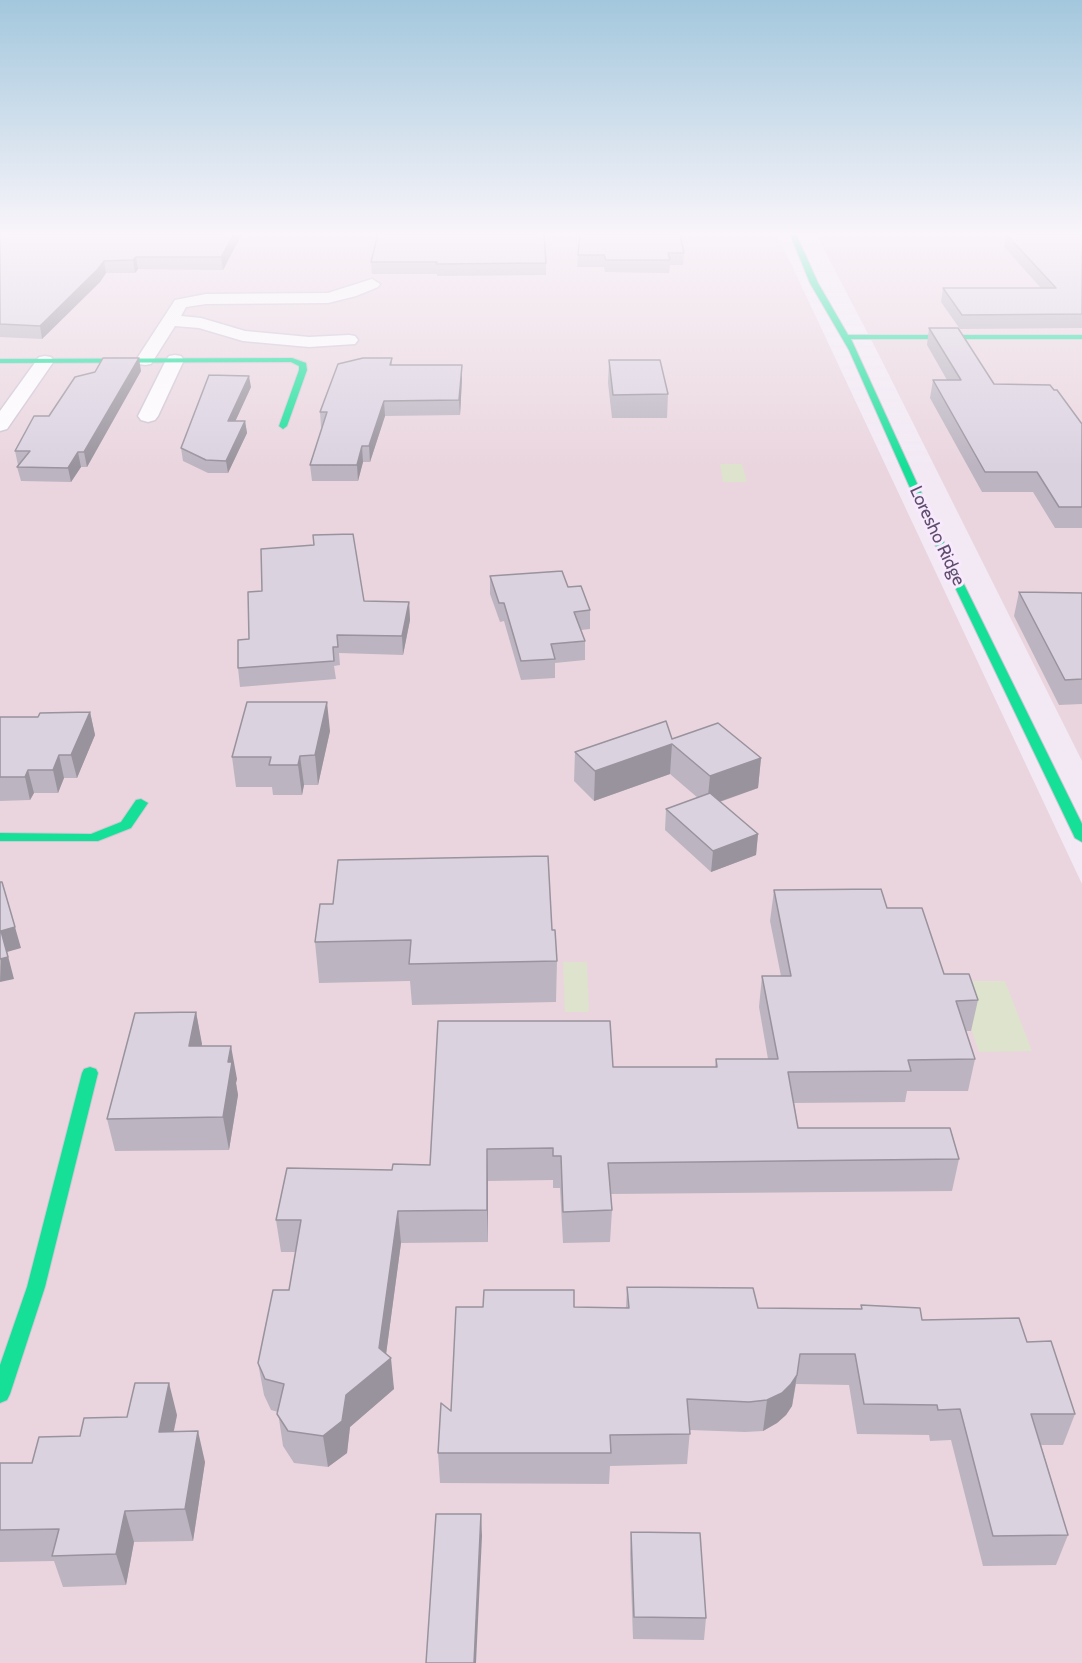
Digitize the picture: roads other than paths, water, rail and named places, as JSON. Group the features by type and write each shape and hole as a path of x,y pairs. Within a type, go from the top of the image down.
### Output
{"main road":[{"name":"Loresho Ridge","path":"830,312 853,350 947,560 1082,838"},
{"path":"844,337 1082,337"},
{"path":"0,361 285,359 299,362 303,365 303,370 283,426"},
{"path":"0,837 93,838 126,825 141,803"},
{"path":"0,1394 36,1287 90,1073"}],"street":[{"path":"145,360 175,312"},
{"path":"169,320 201,323 243,336 309,342 349,340"},
{"path":"148,416 175,360"},
{"path":"0,425 45,361"}]}
